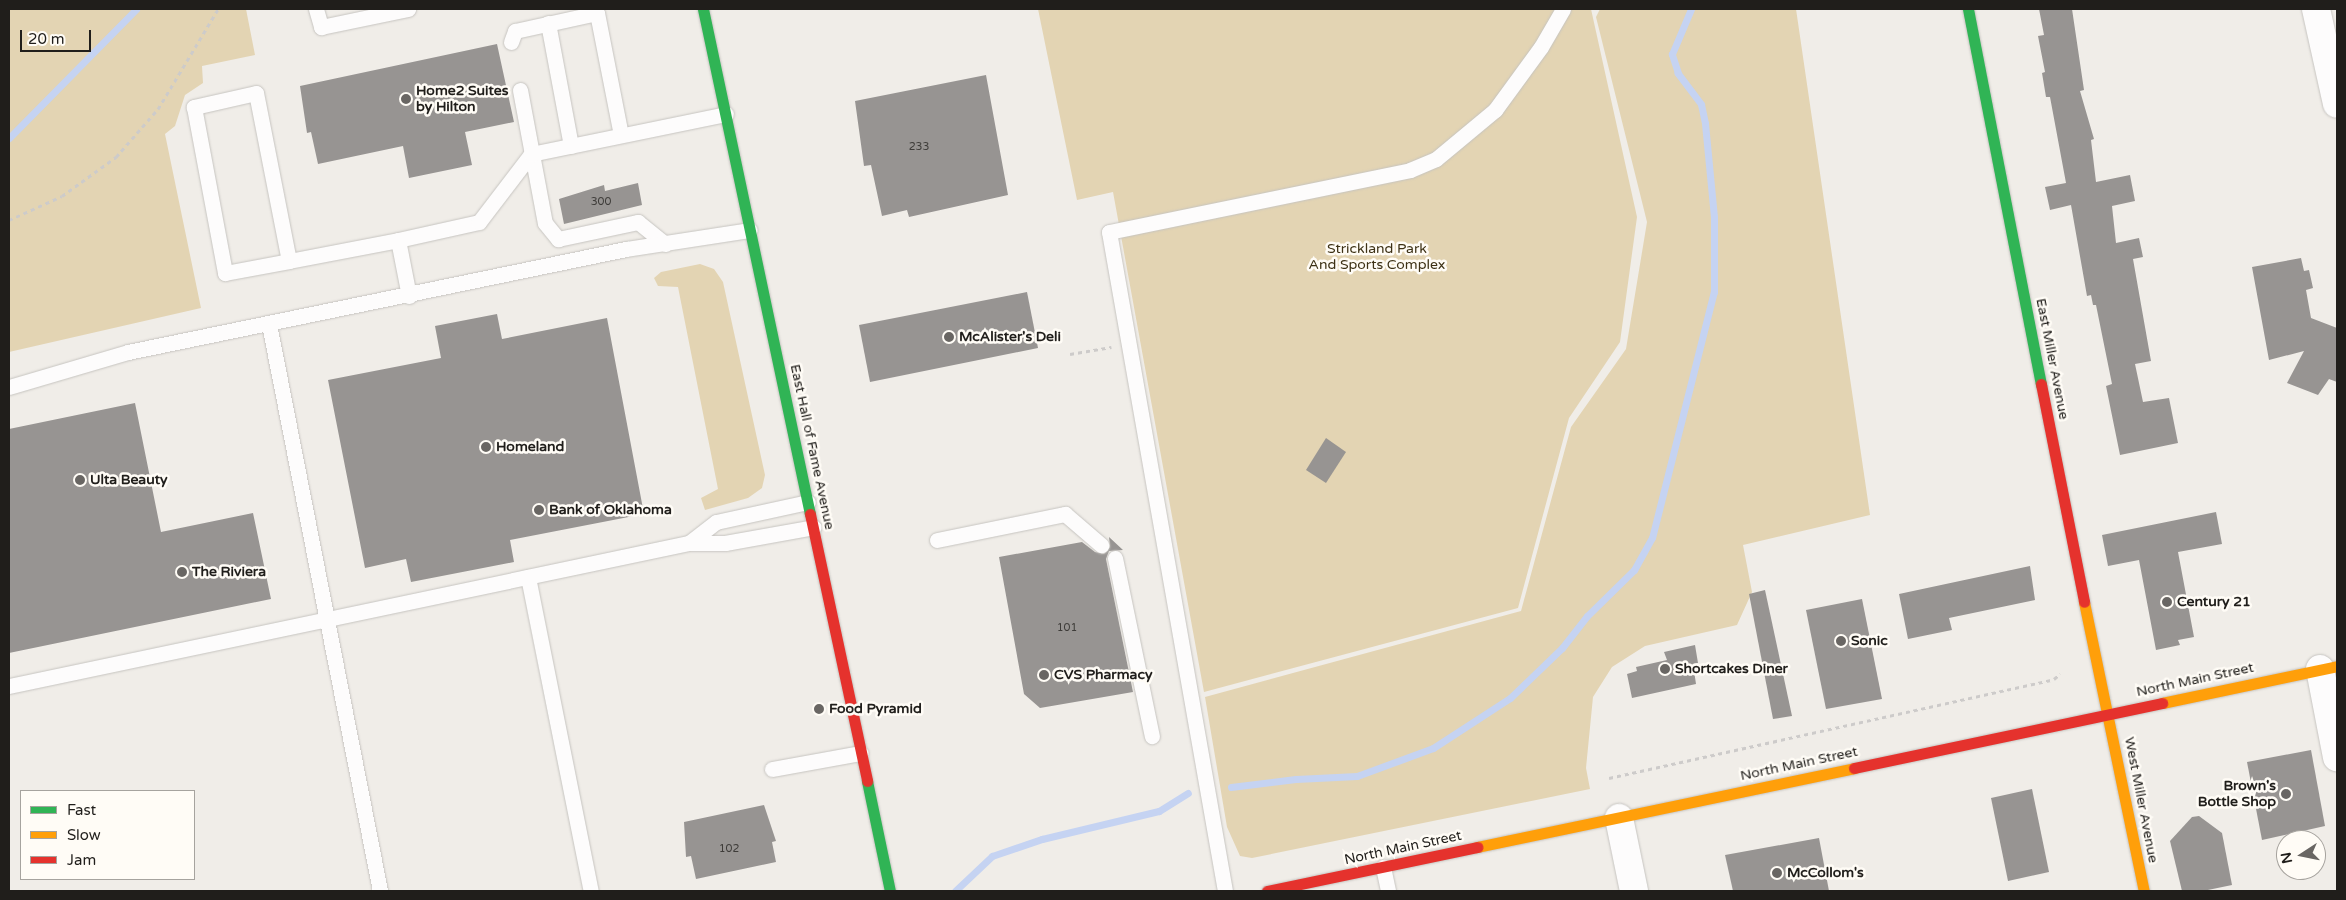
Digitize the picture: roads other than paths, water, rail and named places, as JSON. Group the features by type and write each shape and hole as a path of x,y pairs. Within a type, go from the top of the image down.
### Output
{"main road":[{"name":"East Hall of Fame Avenue","path":"703,9 890,891"},
{"name":"East Miller Avenue","path":"1968,9 2095,661 2109,714"},
{"name":"North Main Street","path":"1267,891 2329,667"},
{"name":"West Miller Avenue","path":"2109,714 2144,891"}],"street":[{"path":"2316,9 2337,104"},
{"path":"2329,667 2337,757"},
{"path":"1619,818 1634,891"}],"lane":[{"path":"316,9 321,27 406,9"},
{"path":"1225,891 1109,232 1410,170 1436,159 1495,110 1541,47 1563,9"},
{"path":"511,42 515,32 597,13 621,135"},
{"path":"548,23 571,146"},
{"path":"520,90 530,154 545,223 558,239 638,222 665,244"},
{"path":"289,261 256,93 194,107 226,273 289,261 398,240 479,222 530,154 726,114"},
{"path":"9,387 128,352 409,296 626,249 750,230"},
{"path":"398,240 409,296"},
{"path":"269,324 380,891"},
{"path":"689,544 716,522 808,502"},
{"path":"937,540 1064,514 1101,545"},
{"path":"9,686 326,622 528,577 689,544 725,543 814,527"},
{"path":"1115,558 1152,736"},
{"path":"528,577 591,891"},
{"path":"772,769 861,753"},
{"path":"1383,867 1388,891"}],"waterway":[{"path":"9,138 136,9"},
{"path":"1231,787 1296,779 1357,776 1433,748 1510,698 1562,648 1587,616 1634,570 1652,538 1714,292 1714,217 1705,123 1701,104 1678,73 1672,54 1691,9"},
{"path":"955,891 992,856 1042,839 1159,811 1188,793"}],"place":[{"name":"Home2 Suites by Hilton","path":"406,99"},
{"name":"McAlister's Deli","path":"949,337"},
{"name":"Homeland","path":"486,447"},
{"name":"Ulta Beauty","path":"80,480"},
{"name":"Bank of Oklahoma","path":"539,510"},
{"name":"The Riviera","path":"182,572"},
{"name":"Century 21","path":"2167,602"},
{"name":"Sonic","path":"1841,641"},
{"name":"Shortcakes Diner","path":"1665,669"},
{"name":"CVS Pharmacy","path":"1044,675"},
{"name":"Food Pyramid","path":"819,709"},
{"name":"Brown's Bottle Shop","path":"2286,794"},
{"name":"McCollom's","path":"1777,873"}],"park label":[{"name":"Strickland Park And Sports Complex","path":"1377,258"}]}
